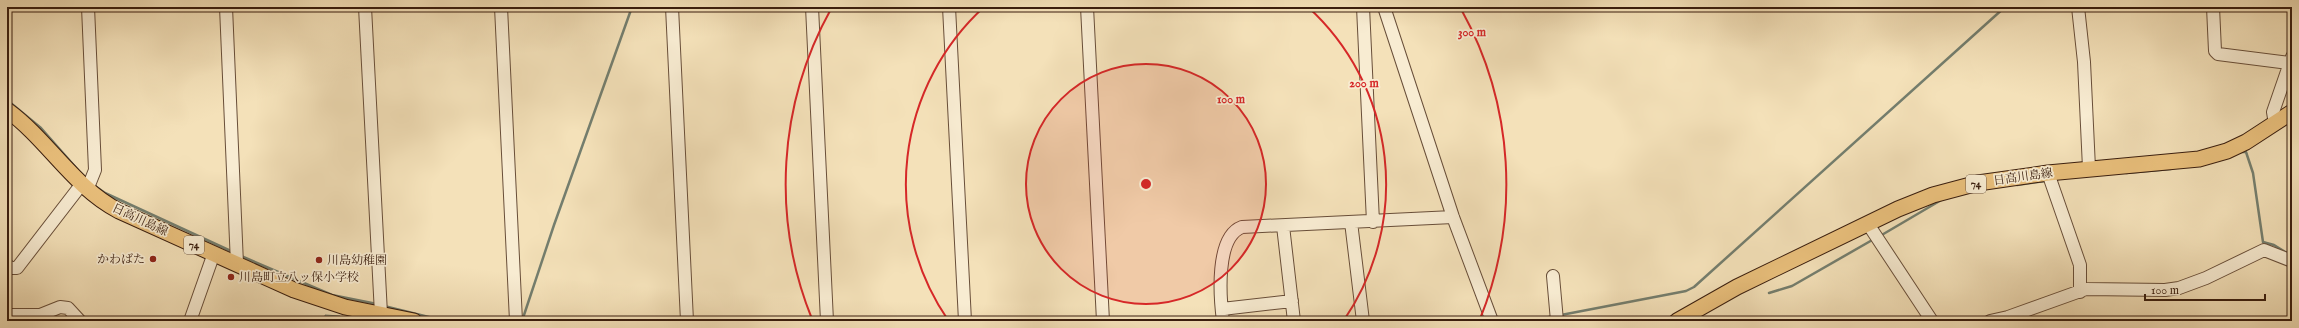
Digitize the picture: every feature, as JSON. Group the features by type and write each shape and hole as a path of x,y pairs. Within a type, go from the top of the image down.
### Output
{"main road":[{"name":"日高川島線","path":"7,110 30,130 84,187 119,211 294,290 320,300 345,307 414,321"},
{"name":"日高川島線","path":"1677,321 1737,287 1932,195 1957,188 2048,173 2089,168 2141,166 2199,159 2227,151 2292,112"}],"street":[{"path":"7,265 18,268 96,170 88,7"},
{"path":"226,7 237,264"},
{"path":"365,7 381,314"},
{"path":"501,7 516,321"},
{"path":"672,7 687,321"},
{"path":"812,7 827,321"},
{"path":"949,7 965,321"},
{"path":"1087,7 1103,321"},
{"path":"1363,7 1373,222"},
{"path":"1384,7 1453,217 1492,321"},
{"path":"2078,7 2084,62 2089,168"},
{"path":"2213,7 2215,51 2218,54 2291,59 2273,112 2274,124"},
{"path":"2048,173 2080,265 2080,292"},
{"path":"1223,321 1222,256 1228,239 1237,229 1242,227 1373,222 1453,217"},
{"path":"1351,222 1362,321"},
{"path":"1868,224 1932,321"},
{"path":"1282,226 1294,321"},
{"path":"1990,321 2008,317 2086,289 2165,290 2178,288 2206,278 2264,250 2292,261"},
{"path":"190,321 214,254"},
{"path":"1553,276 1557,321"},
{"path":"1222,308 1292,301"},
{"path":"7,315 40,315 60,307 68,308 80,321"}],"shaded area":[{"path":"325,315 340,316 340,321 325,321"}],"waterway":[{"path":"522,321 554,225 632,7"},
{"path":"1561,315 1686,291 1694,287 2005,7"},
{"path":"7,100 41,128 78,170"},
{"path":"2239,152 2246,152 2253,173 2263,242 2274,245 2290,255"},
{"path":"2126,173 2171,169"},
{"path":"2017,185 2045,181"},
{"path":"95,186 105,193 233,252"},
{"path":"1880,236 1943,199"},
{"path":"1769,293 1792,286 1874,239"},
{"path":"241,256 332,295 377,304"},
{"path":"384,306 445,321"},
{"path":"1528,321 1554,316"}],"place":[{"name":"かわばた","path":"153,259"},
{"name":"川島幼稚園","path":"319,260"},
{"name":"川島町立八ッ保小学校","path":"231,277"}]}
